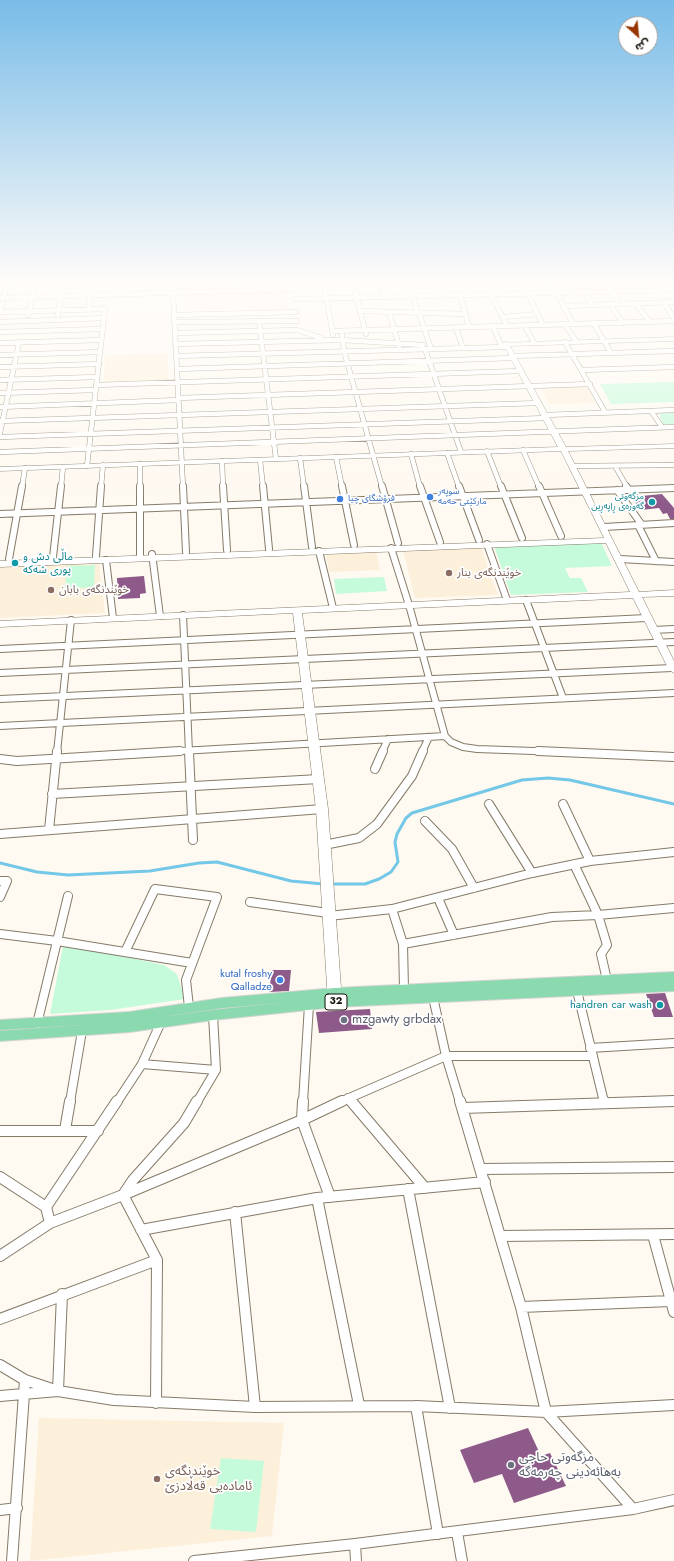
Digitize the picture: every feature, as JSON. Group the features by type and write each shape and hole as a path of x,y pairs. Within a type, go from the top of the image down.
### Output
{"main road":[{"name":"32","path":"0,1036 82,1031 310,1005 335,998 404,989 674,977"},
{"name":"32","path":"0,1025 37,1024 129,1017 222,1003 335,998 433,997 674,986"}],"street":[{"path":"0,433 3,407 8,393 16,357"},
{"path":"87,466 100,357"},
{"path":"176,357 186,552"},
{"path":"263,357 276,459"},
{"path":"346,357 385,499 394,546 421,653 445,736 458,746 477,749 674,757"},
{"path":"428,357 461,452"},
{"path":"177,369 429,361 456,357"},
{"path":"0,699 554,672 673,669 647,618 620,559 572,466 539,403 512,357"},
{"path":"575,357 605,412"},
{"path":"0,367 99,364"},
{"path":"582,370 674,367"},
{"path":"0,393 177,383 520,371"},
{"path":"0,380 97,377"},
{"path":"3,407 268,395 590,384"},
{"path":"1,421 539,403"},
{"path":"652,410 662,427"},
{"path":"0,437 450,422 605,412 674,410"},
{"path":"0,452 674,427"},
{"path":"0,469 487,451 674,446"},
{"path":"523,450 561,536"},
{"path":"487,451 522,538"},
{"path":"447,453 463,496 507,600"},
{"path":"411,454 423,498 440,542"},
{"path":"336,457 354,545"},
{"path":"300,458 316,549 333,608"},
{"path":"260,460 269,548"},
{"path":"222,461 227,550"},
{"path":"140,464 140,556"},
{"path":"96,556 103,465"},
{"path":"572,466 674,465"},
{"path":"615,466 629,490"},
{"path":"53,558 63,467"},
{"path":"9,559 25,468"},
{"path":"0,514 671,488 674,495"},
{"path":"617,490 640,525 656,561"},
{"path":"0,560 96,556 152,556 483,542 607,534 640,525 674,524"},
{"path":"152,556 186,552 207,553 227,550 269,548 316,549 354,545 394,546 440,542 483,542 522,538 607,534"},
{"path":"0,564 106,560 140,556"},
{"path":"152,556 160,616"},
{"path":"620,559 672,562 674,569"},
{"path":"106,560 113,618"},
{"path":"0,624 674,593"},
{"path":"526,600 564,698"},
{"path":"297,610 322,809 335,998"},
{"path":"183,615 193,840"},
{"path":"0,649 647,618"},
{"path":"48,830 71,620"},
{"path":"653,630 674,629"},
{"path":"0,673 674,642"},
{"path":"0,726 674,693"},
{"path":"0,759 17,761 445,736"},
{"path":"324,845 359,838 377,824 412,776 429,737"},
{"path":"375,768 388,739"},
{"path":"52,794 318,779"},
{"path":"489,804 532,873"},
{"path":"563,804 590,861"},
{"path":"0,834 322,809"},
{"path":"426,821 452,849 474,888"},
{"path":"250,902 328,910 392,909 532,873 574,864 674,852"},
{"path":"574,864 598,915 607,946 601,954 607,980"},
{"path":"0,881 7,881 0,897"},
{"path":"125,952 155,889 217,897 186,980 189,1007"},
{"path":"37,1024 68,896"},
{"path":"438,898 454,935"},
{"path":"403,944 552,917 598,915 674,908"},
{"path":"392,909 403,944 404,989"},
{"path":"0,934 57,941 192,963"},
{"path":"577,991 604,1103"},
{"path":"433,997 446,1056 482,1169 521,1307 546,1412 633,1508"},
{"path":"310,1005 302,1120 330,1197"},
{"path":"123,1195 133,1180 184,1123 216,1070 213,1015"},
{"path":"46,1207 142,1064 161,1022"},
{"path":"65,1130 82,1031"},
{"path":"0,1256 50,1223 123,1195 302,1120 348,1098 446,1056 592,1052 674,1044"},
{"path":"142,1064 216,1070"},
{"path":"348,1098 425,1188"},
{"path":"462,1108 674,1101"},
{"path":"0,1131 98,1131"},
{"path":"482,1169 674,1167"},
{"path":"0,1177 46,1207 50,1223"},
{"path":"141,1230 318,1198 485,1182"},
{"path":"408,1189 450,1408"},
{"path":"123,1195 157,1260 156,1403"},
{"path":"318,1198 359,1406"},
{"path":"235,1212 255,1407"},
{"path":"501,1236 674,1234"},
{"path":"653,1235 674,1312"},
{"path":"0,1319 62,1294 157,1260"},
{"path":"58,1391 62,1294"},
{"path":"521,1307 671,1301"},
{"path":"0,1365 25,1380 58,1391 114,1400 156,1403 255,1407 416,1406 546,1412 674,1405"},
{"path":"12,1561 25,1380"},
{"path":"0,1396 58,1391"},
{"path":"416,1406 438,1534"},
{"path":"194,1561 457,1532 633,1508 674,1500"},
{"path":"0,1510 16,1508"},
{"path":"457,1532 462,1561"},
{"path":"355,1544 356,1561"}],"shaded area":[{"path":"105,357 168,357 168,380 104,383"},
{"path":"586,385 596,403 549,404 540,387"},
{"name":"خوێندنگەی بنار","path":"481,547 498,595 415,598 403,550"},
{"path":"376,551 380,570 329,572 326,554"},
{"name":"خوێندنگەی بابان","path":"99,563 105,613 0,618 0,567"},
{"name":"خوێندنگەی ئامادەیی قەڵادزێ","path":"39,1418 284,1423 272,1536 30,1561"}],"green space":[{"path":"674,382 674,402 611,404 600,384"},
{"path":"658,412 674,412 674,426 664,426"},
{"path":"601,542 612,566 565,568 570,578 581,578 588,592 511,595 494,546"},
{"path":"95,565 94,587 65,589 67,566"},
{"path":"384,577 387,591 336,594 334,579"},
{"path":"63,946 88,949 164,965 177,974 185,999 110,1010 50,1014"},
{"path":"221,1458 264,1461 256,1532 210,1529"}],"building":[{"name":"مزگەوتی گەورەی ڕاپەڕین","path":"662,494 674,508 674,519 670,519 667,513 663,514 659,508 641,510 631,497"},
{"path":"144,576 146,593 140,594 140,598 118,599 117,578"},
{"name":"kutal froshy Qalladze","path":"272,970 291,970 289,991 269,992"},
{"name":"handren car wash","path":"665,993 673,1017 654,1017 646,994"},
{"name":"mzgawty grbdax","path":"370,1009 372,1029 319,1033 316,1012"},
{"name":"مزگەوتی حاجی بەهائەدینی چەرمەگە","path":"528,1428 541,1456 550,1453 566,1486 514,1503 502,1474 474,1483 460,1450"}],"waterway":[{"path":"332,884 365,884 379,879 391,872 398,862 395,842 397,834 406,818 412,813 522,780 548,778 570,780 674,804"},
{"path":"0,863 37,872 68,875 150,871 199,863 217,862 291,881 323,884"}],"place":[{"name":"سوپەر مارکێتی حەمە","path":"430,497"},
{"name":"فرۆشگای چیا","path":"340,499"},
{"name":"مزگەوتی گەورەی ڕاپەڕین","path":"652,502"},
{"name":"ماڵی دش و پوری شەکە","path":"15,563"},
{"name":"خوێندنگەی بنار","path":"449,573"},
{"name":"خوێندنگەی بابان","path":"51,590"},
{"name":"kutal froshy Qalladze","path":"280,980"},
{"name":"handren car wash","path":"660,1005"},
{"name":"mzgawty grbdax","path":"344,1020"},
{"name":"مزگەوتی حاجی بەهائەدینی چەرمەگە","path":"511,1465"},
{"name":"خوێندنگەی ئامادەیی قەڵادزێ","path":"157,1479"}]}
